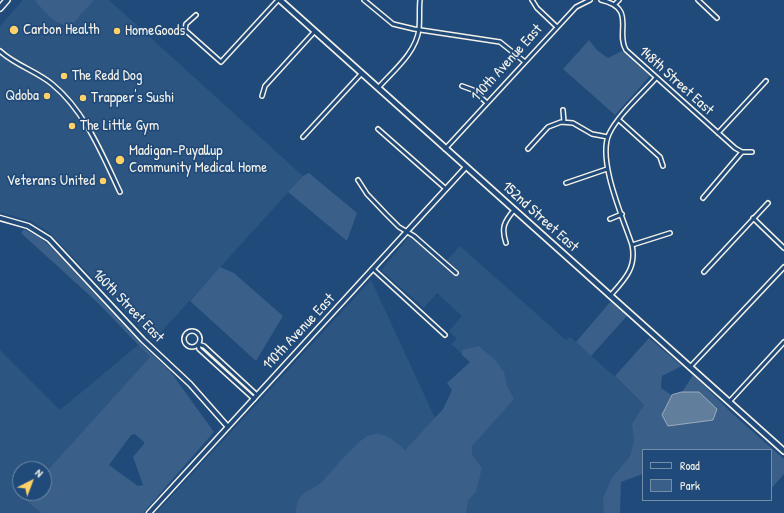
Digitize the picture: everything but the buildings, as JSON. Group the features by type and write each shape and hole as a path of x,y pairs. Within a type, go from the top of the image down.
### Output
{"main road":[{"path":"0,8 8,0"},
{"name":"152nd Street East","path":"279,0 784,451"}],"street":[{"path":"196,15 186,24 185,30 220,62 279,0"},
{"path":"364,0 393,24 500,42 525,62"},
{"path":"378,88 411,50 419,29 420,0"},
{"path":"532,0 537,8 557,27"},
{"name":"110th Avenue East","path":"445,149 576,7 590,0"},
{"path":"601,0 614,5 619,0"},
{"path":"698,0 717,18"},
{"name":"148th Street East","path":"614,5 624,21 622,41 624,48 718,133 742,152"},
{"path":"262,96 265,86 315,31"},
{"path":"0,51 52,84 69,100 80,115 120,192"},
{"path":"303,137 361,74"},
{"path":"610,296 628,276 632,267 634,256 632,245 607,169 605,155 608,137 618,120 656,78"},
{"path":"718,133 766,81"},
{"path":"462,86 473,90 487,103"},
{"path":"563,110 564,122"},
{"path":"618,120 660,157 663,166"},
{"path":"528,149 548,127 564,122 573,122 592,134 608,137"},
{"path":"378,129 446,189"},
{"path":"703,198 742,152 752,152"},
{"name":"110th Avenue East","path":"149,513 466,167"},
{"path":"566,183 607,169"},
{"path":"358,180 375,204 399,227 414,236 456,274"},
{"path":"704,272 768,203"},
{"path":"506,243 503,233 503,226 514,210"},
{"path":"610,219 622,214"},
{"name":"160th Street East","path":"0,218 28,226 49,239 143,340 190,384 228,427"},
{"path":"753,218 784,248"},
{"path":"632,245 670,233"},
{"path":"690,367 784,267"},
{"path":"372,270 445,335"},
{"path":"198,344 194,347 189,346 184,340 185,335 192,331 197,333 200,340 198,344 199,349 256,397"},
{"path":"729,402 784,342"}],"shaded area":[{"path":"23,0 34,0 61,26 68,26 72,25 94,0 109,0 303,176 153,341 49,232 31,221 0,212 0,26"},
{"path":"414,231 446,261 460,246 566,340 570,337 623,384 644,405 630,456 611,479 607,513 451,513 479,369 451,344 457,339 449,331 462,316 437,293 424,308 381,270"},
{"path":"371,280 435,418 346,513 156,513"},
{"path":"138,345 150,357 52,465 52,461 12,461 12,501 27,501 41,513 0,513 0,350 60,410"},
{"path":"682,392 699,392 717,409 713,420 668,426 662,415 672,395"}],"green space":[{"path":"34,0 94,0 72,25 67,26 56,22"},
{"path":"589,40 597,50 608,58 622,51 650,76 615,115 563,69"},
{"path":"309,173 357,213 347,241 288,192 303,176"},
{"path":"24,229 39,237 51,247 140,343 170,371 214,432 143,513 41,513 27,501 52,501 52,465 150,357 98,303 21,233","holes":["135,434 144,442 133,457 143,485 138,486 109,465 131,435"]},
{"path":"220,267 234,273 283,316 256,361 190,301"},
{"path":"611,301 627,316 591,356 576,342"},
{"path":"649,338 682,366 662,376 661,388 672,395 662,415 699,392 682,392 693,375 735,416 784,459 784,474 772,488 772,449 642,449 642,474 621,482 620,513 604,513 603,499 611,479 630,456 634,441 632,424 644,405 615,376"},
{"path":"479,346 495,360 504,372 507,386 514,399 472,446 472,455 482,468 476,492 468,500 466,513 296,513 297,504 301,496 322,482 345,456 365,437 380,434 393,440 405,450 443,409 452,390 447,383 470,362 462,355 462,350"}],"place":[{"name":"Carbon Health","path":"14,30"},
{"name":"HomeGoods","path":"117,31"},
{"name":"The Redd Dog","path":"64,76"},
{"name":"Qdoba","path":"47,96"},
{"name":"Trapper's Sushi","path":"83,98"},
{"name":"The Little Gym","path":"72,126"},
{"name":"Madigan-Puyallup Community Medical Home","path":"120,160"},
{"name":"Veterans United","path":"103,181"}]}
